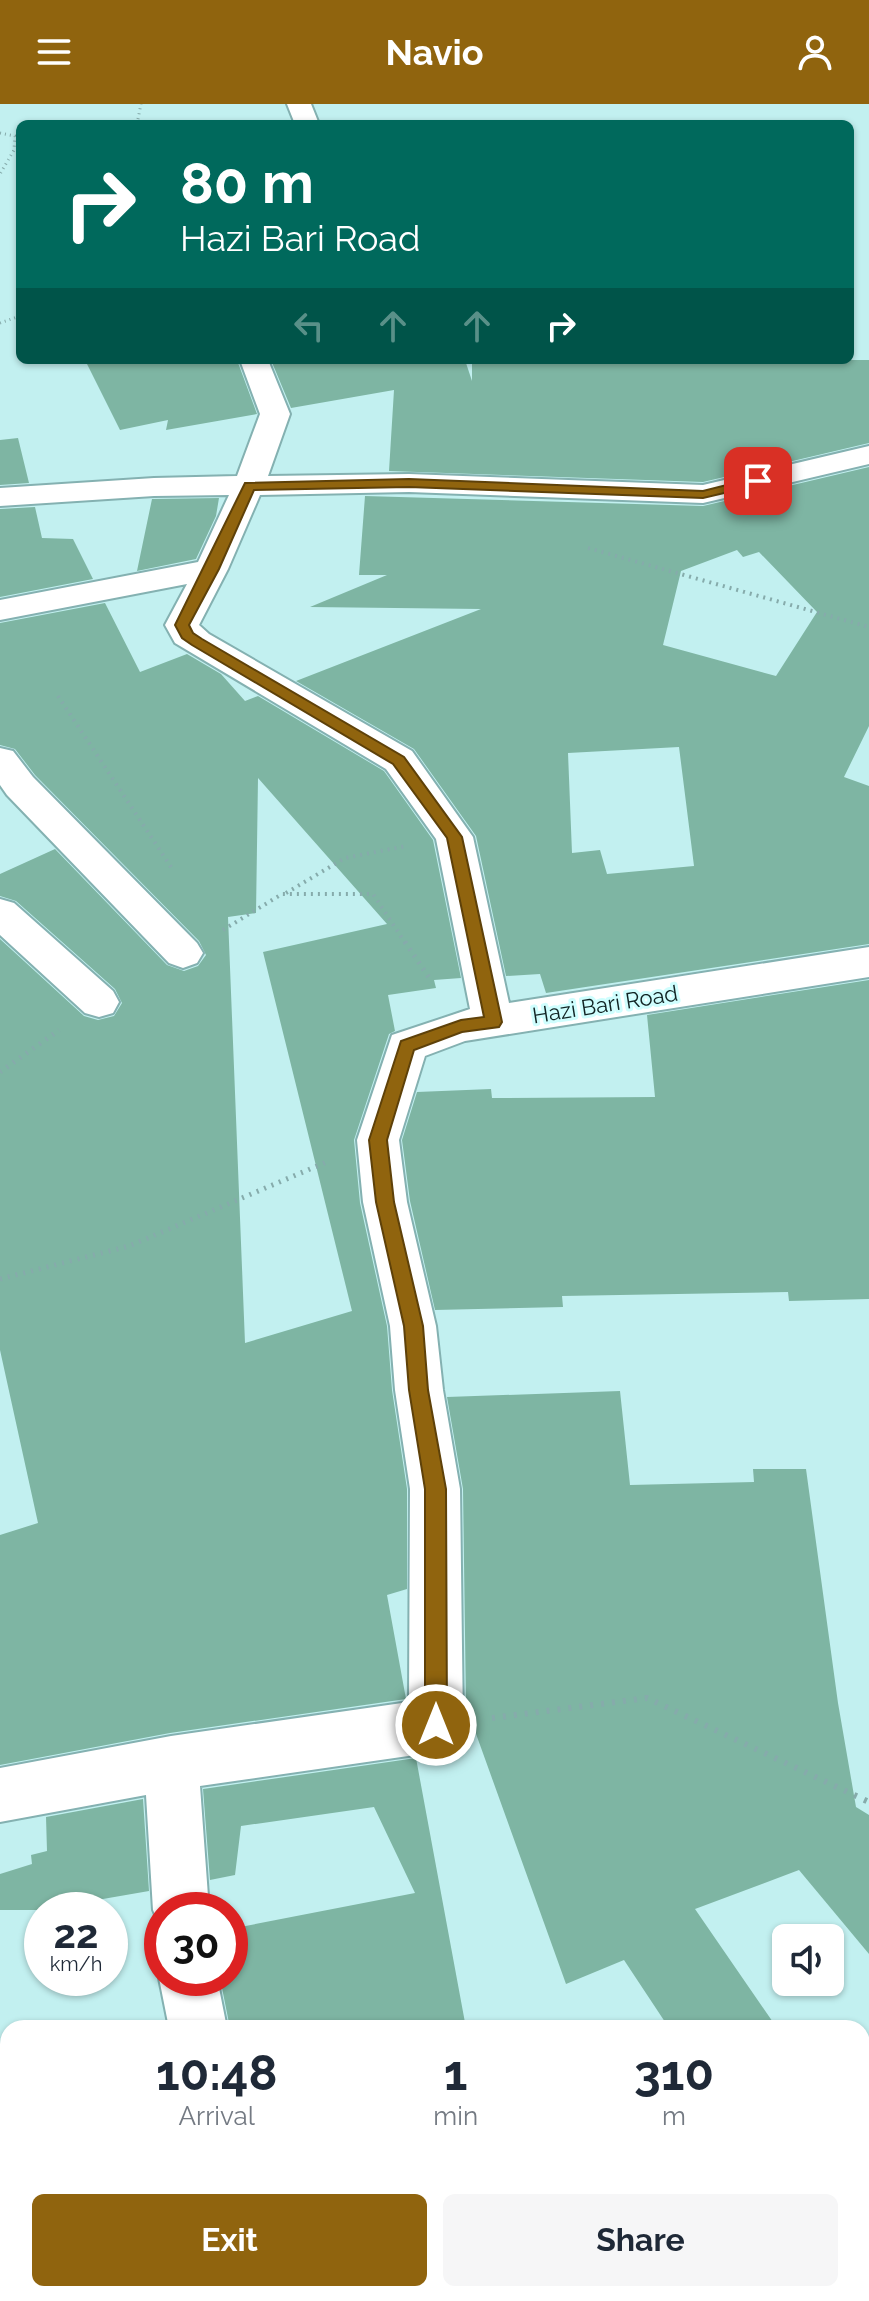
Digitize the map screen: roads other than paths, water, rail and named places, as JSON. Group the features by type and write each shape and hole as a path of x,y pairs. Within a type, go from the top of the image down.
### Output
{"street":[{"path":"256,364 275,414 249,486 212,569 182,625 187,635 399,760 454,837 477,1024"},
{"path":"0,497 154,487 409,483 703,494 869,455"},
{"path":"0,610 212,569"},
{"path":"0,760 52,820 183,953"},
{"path":"0,913 99,1002"},
{"name":"Hazi Bari Road","path":"171,1763 436,1725 435,1489 419,1390 413,1326 385,1202 378,1140 407,1046 477,1024 869,962"},
{"path":"0,1795 171,1763 180,1892"},
{"path":"192,1996 196,2020"}]}
